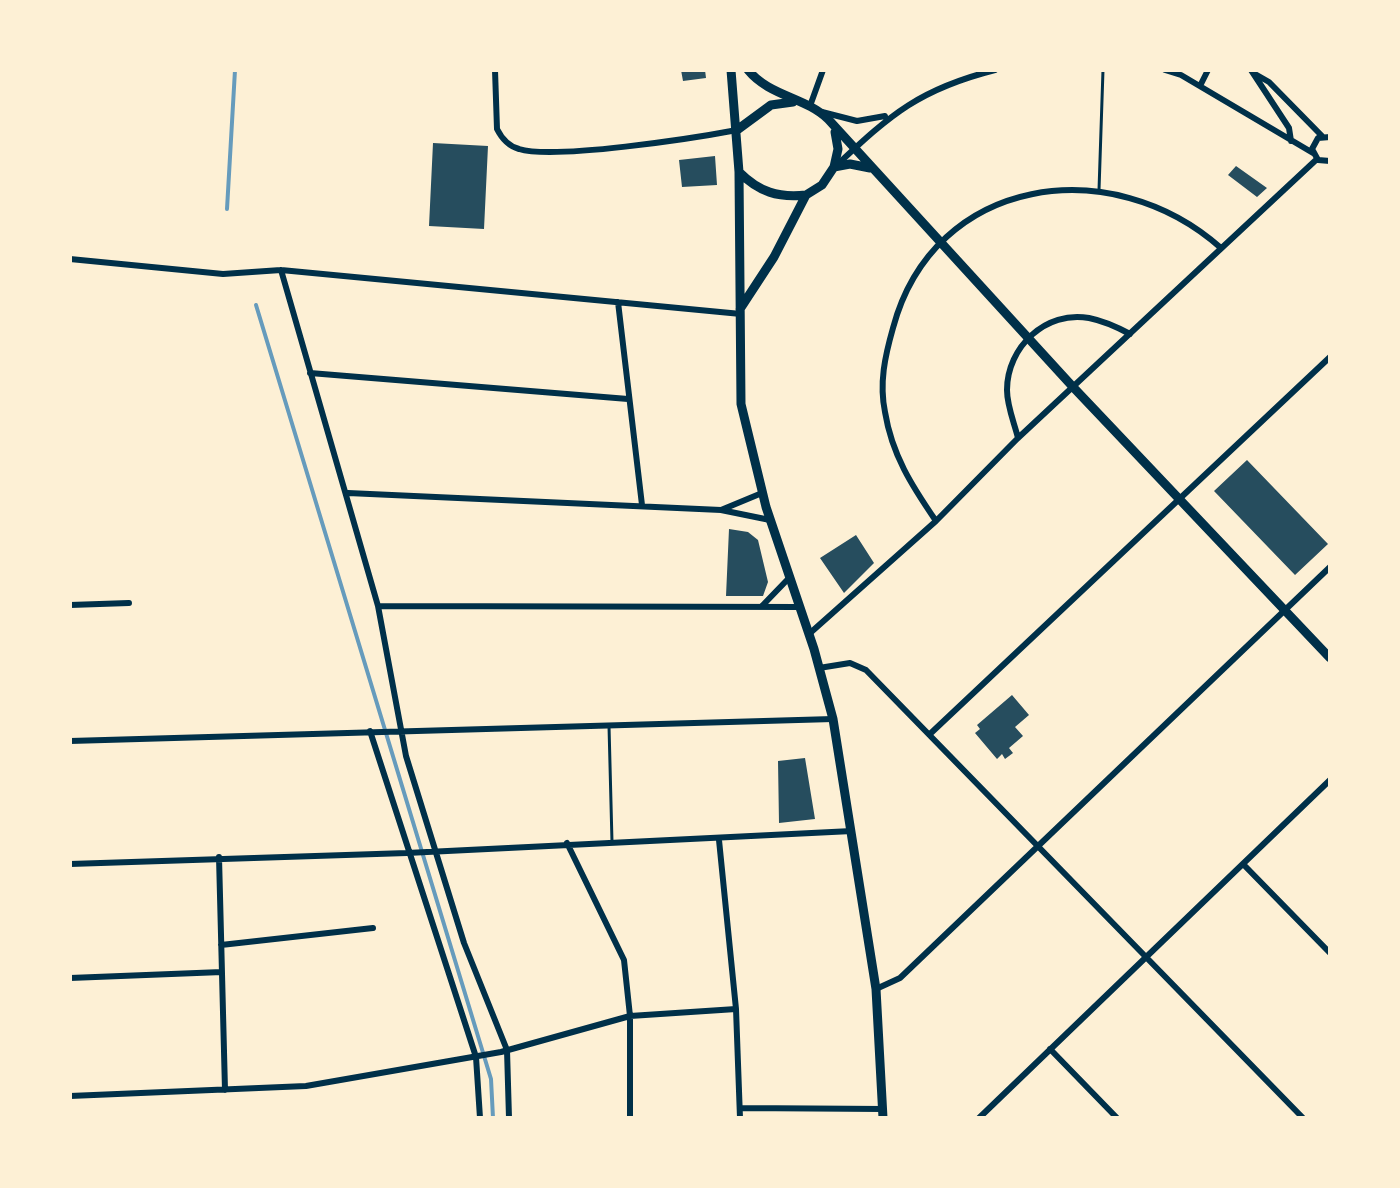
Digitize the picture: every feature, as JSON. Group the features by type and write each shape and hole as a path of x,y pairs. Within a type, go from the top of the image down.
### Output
{"main road":[{"path":"731,70 739,172 741,404 762,493 809,634 833,719 876,989 883,1113"},
{"path":"748,70 768,87 820,112 1073,387 1287,609 1330,658"},
{"path":"737,130 771,105 805,104"},
{"path":"740,312 774,257 806,195 822,185 834,167 838,149 834,129"},
{"path":"834,167 850,164 870,168"},
{"path":"739,172 762,191 776,195 806,195"}],"street":[{"path":"495,70 497,129 501,137 517,149 554,152 737,130"},
{"path":"805,104 823,70"},
{"path":"834,167 889,116 939,88 995,70"},
{"path":"1165,70 1200,86 1315,156 1330,161"},
{"path":"1200,86 1208,70"},
{"path":"1253,72 1289,128 1291,141"},
{"path":"1253,72 1269,82 1327,135 1313,144 1315,156"},
{"path":"820,112 857,121 889,116"},
{"path":"809,634 936,521 1018,438 1315,156"},
{"path":"936,521 905,475 894,450 884,410 882,371 899,306 911,280 940,243 981,212 1013,197 1043,191 1099,190 1158,206 1205,233 1221,248"},
{"path":"70,259 223,274 281,270 740,312"},
{"path":"281,270 348,493 378,606 396,731 433,852 504,1051 509,1118"},
{"path":"618,302 642,505"},
{"path":"1018,438 1007,390 1013,360 1027,337 1050,322 1086,317 1130,334"},
{"path":"931,733 1330,357"},
{"path":"310,373 628,399"},
{"path":"348,493 721,510 770,520"},
{"path":"721,510 762,493"},
{"path":"876,989 900,978 1330,567"},
{"path":"762,606 789,578"},
{"path":"70,605 129,603"},
{"path":"378,606 799,607"},
{"path":"819,668 843,662 858,665 931,733 1303,1118"},
{"path":"70,741 609,723 833,719"},
{"path":"372,731 480,1056 480,1118"},
{"path":"979,1118 1330,780"},
{"path":"70,864 411,853 852,831"},
{"path":"719,840 736,1009 740,1118"},
{"path":"567,843 622,950 630,1016 630,1118"},
{"path":"219,857 225,1090"},
{"path":"1243,864 1330,953"},
{"path":"221,945 373,928"},
{"path":"70,978 222,972"},
{"path":"70,1096 306,1086 504,1051 630,1016 736,1009"},
{"path":"1050,1049 1117,1118"},
{"path":"740,1108 883,1113"}],"lane":[{"path":"1099,190 1103,70"},
{"path":"609,723 612,842"}],"building":[{"path":"681,70 705,70 706,78 683,81"},
{"path":"433,143 488,146 484,229 429,226"},
{"path":"715,156 717,185 682,187 679,160"},
{"path":"1236,166 1267,188 1257,197 1228,175"},
{"path":"1247,460 1328,544 1295,575 1214,491"},
{"path":"729,529 748,532 758,540 768,582 763,596 726,596"},
{"path":"856,535 874,563 844,593 820,558"},
{"path":"1012,695 1029,715 1015,727 1023,736 1009,748 1013,753 1005,759 1002,754 997,759 975,733 980,729 977,725"},
{"path":"805,758 815,819 779,823 778,761"}],"waterway":[{"path":"227,209 235,70"},
{"path":"256,305 491,1079 493,1118"}]}
